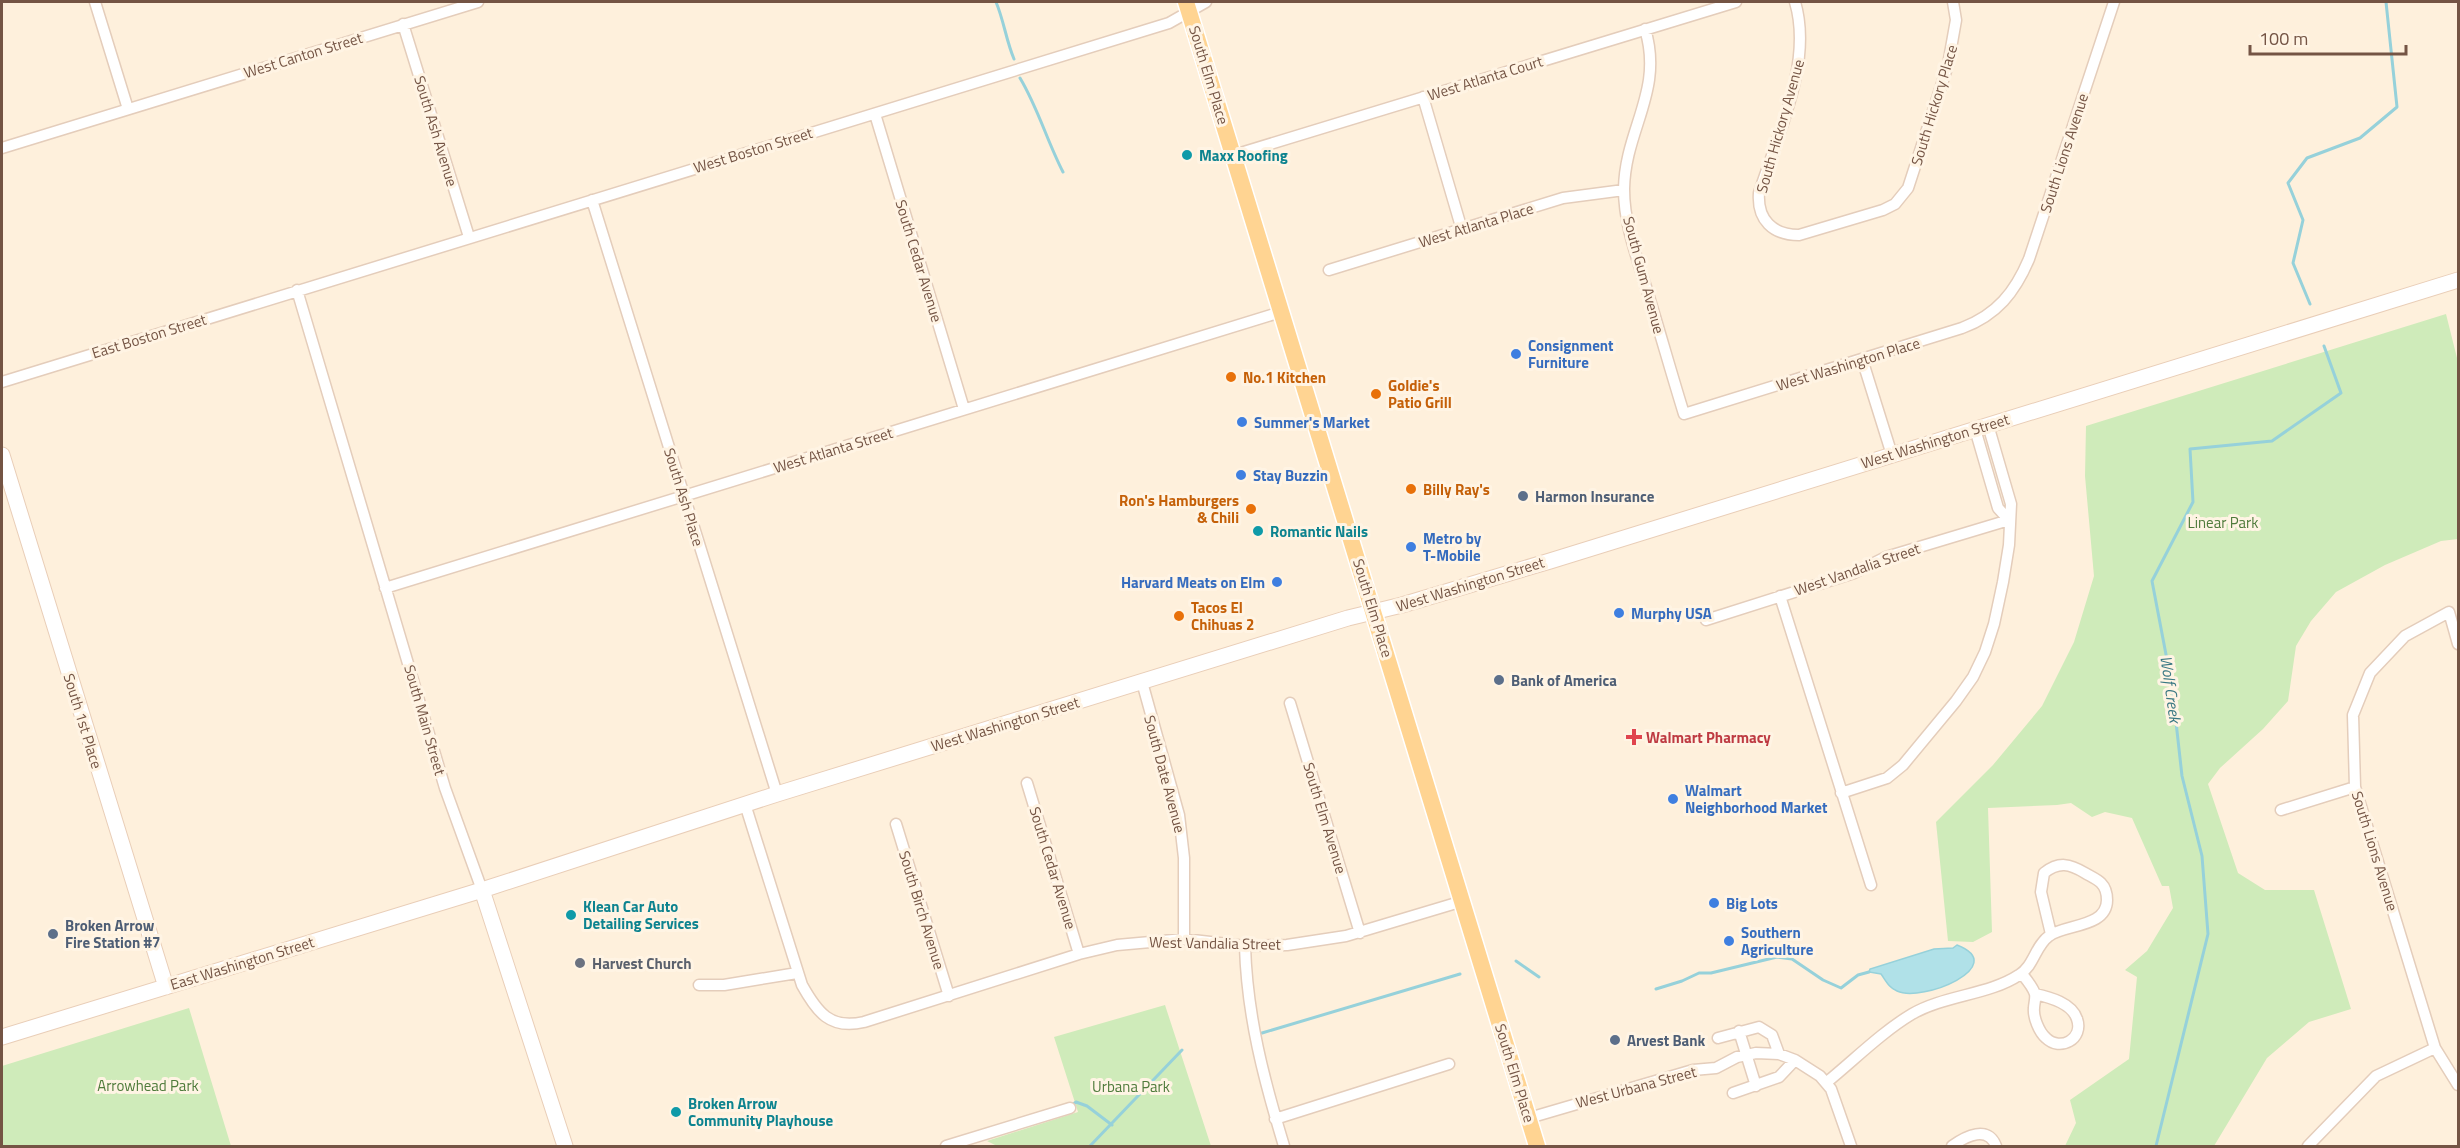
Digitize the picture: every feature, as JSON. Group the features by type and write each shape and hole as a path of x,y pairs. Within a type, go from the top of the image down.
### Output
{"main road":[{"name":"South Elm Place","path":"1188,6 1537,1146"},
{"name":"West Washington Street","path":"483,890 777,794 1374,612 1550,561 2458,280"},
{"name":"South 1st Place","path":"2,455 166,987"},
{"name":"East Washington Street","path":"2,1037 483,890"},
{"name":"South Main Street","path":"483,890 565,1146"}],"street":[{"path":"95,2 128,109"},
{"name":"West Canton Street","path":"2,148 478,2"},
{"name":"West Boston Street","path":"297,290 1169,23 1188,6 1206,2"},
{"name":"West Atlanta Court","path":"1233,155 1735,2"},
{"name":"South Hickory Avenue","path":"1795,2 1802,34 1800,59 1795,84 1759,193 1758,204 1761,215 1768,225 1778,232 1799,235 1883,210 1895,204"},
{"name":"South Hickory Place","path":"1895,204 1908,188 1948,65 1956,20 1953,2"},
{"name":"South Lions Avenue","path":"2005,301 2022,276 2029,259 2114,2"},
{"name":"South Ash Avenue","path":"403,24 470,237"},
{"name":"South Gum Avenue","path":"1645,29 1650,46 1650,82 1627,159 1624,190 1629,232 1684,414"},
{"path":"1423,97 1462,230"},
{"name":"South Cedar Avenue","path":"875,114 964,409"},
{"name":"West Atlanta Place","path":"1329,270 1563,198 1624,190"},
{"name":"South Ash Place","path":"592,200 777,794"},
{"name":"East Boston Street","path":"2,382 297,290"},
{"name":"South Main Street","path":"297,290 445,788 483,890"},
{"name":"West Washington Place","path":"1684,414 1979,322 2005,301"},
{"name":"West Atlanta Street","path":"385,588 1281,312"},
{"path":"1862,359 1892,454"},
{"path":"1841,793 1887,778 1903,765 1956,701 1973,677 1985,652 1994,624 2009,546 2011,504 1981,427"},
{"name":"West Vandalia Street","path":"1706,620 1854,573 1886,557 2009,520"},
{"path":"1780,596 1871,885"},
{"name":"South Lions Avenue","path":"2458,644 2449,612 2405,636 2370,673 2353,715 2355,787 2435,1048 2458,1085"},
{"name":"South Date Avenue","path":"1142,682 1179,815 1184,858 1184,939"},
{"name":"South Elm Avenue","path":"1290,703 1360,933"},
{"name":"South Cedar Avenue","path":"1027,783 1079,954"},
{"path":"2281,810 2355,787"},
{"path":"699,985 724,985 797,973 745,804"},
{"name":"South Birch Avenue","path":"896,824 949,996"},
{"path":"1851,1146 1838,1105 1827,1082 1915,1012 1939,1002 2003,983 2022,974 2051,934 2066,930 2101,914 2107,902 2105,890 2100,882 2066,864 2055,866 2044,873 2041,891 2051,934"},
{"name":"West Vandalia Street","path":"797,973 815,1008 830,1020 844,1025 854,1025 1079,954 1139,942 1184,939 1245,946 1287,945 1360,933 1462,901"},
{"path":"1245,946 1252,1030 1284,1146"},
{"path":"2022,974 2035,994 2033,1011 2044,1036 2057,1044 2071,1041 2077,1035 2079,1025 2074,1012 2054,998 2035,994"},
{"path":"1718,1038 1753,1027 1764,1028 1774,1039 1779,1054"},
{"path":"1739,1031 1756,1086"},
{"path":"2308,1146 2376,1076 2435,1048"},
{"name":"West Urbana Street","path":"1529,1118 1693,1070 1716,1068 1737,1057 1767,1052 1795,1060 1827,1082"},
{"path":"1733,1093 1779,1077 1795,1060"},
{"path":"1275,1119 1449,1064"},
{"path":"946,1146 967,1143 1070,1108"},
{"path":"1952,1146 1979,1134 1989,1136 1996,1146"}],"green space":[{"name":"Linear Park","path":"2446,314 2458,362 2458,539 2441,541 2385,565 2336,592 2311,621 2296,646 2288,701 2263,729 2220,768 2208,784 2238,873 2265,890 2314,890 2351,1009 2309,1022 2267,1058 2214,1146 2065,1146 2076,1123 2070,1100 2129,1059 2137,977 2125,970 2147,951 2173,908 2169,886 2162,886 2132,818 2105,812 2092,817 2071,803 1988,808 1992,932 1973,942 1948,941 1936,822 1993,765 2042,706 2074,642 2094,576 2085,476 2086,426"},
{"name":"Urbana Park","path":"1165,1005 1211,1146 997,1146 987,1141 1078,1112 1054,1037"},
{"name":"Arrowhead Park","path":"189,1008 231,1146 2,1146 2,1066"}],"water":[{"path":"1957,945 1971,953 1974,963 1968,972 1957,980 1925,992 1909,993 1894,990 1881,974 1869,972 1870,969 1934,949 1953,948"}],"waterway":[{"path":"996,2 1014,59"},
{"name":"Wolf Creek","path":"2310,304 2293,263 2303,220 2288,183 2307,158 2360,138 2397,107 2386,2"},
{"path":"1020,78 1063,172"},
{"name":"Wolf Creek","path":"2156,1146 2208,934 2202,856 2182,776 2172,686 2152,581 2193,502 2190,449 2272,441 2341,393 2324,346"},
{"path":"1656,989 1699,973 1711,973 1777,957 1792,959 1823,980 1841,988 1858,975 1869,972"},
{"path":"1516,961 1539,977"},
{"path":"1262,1033 1460,974"},
{"path":"1090,1146 1182,1050"},
{"path":"1071,1106 1076,1102 1087,1106 1112,1125"}],"place":[{"name":"Maxx Roofing","path":"1187,155"},
{"name":"Consignment Furniture","path":"1516,354"},
{"name":"No.1 Kitchen","path":"1231,377"},
{"name":"Goldie's Patio Grill","path":"1376,394"},
{"name":"Summer's Market","path":"1242,422"},
{"name":"Stay Buzzin","path":"1241,475"},
{"name":"Billy Ray's","path":"1411,489"},
{"name":"Harmon Insurance","path":"1523,496"},
{"name":"Ron's Hamburgers & Chili","path":"1251,509"},
{"name":"Romantic Nails","path":"1258,531"},
{"name":"Metro by T-Mobile","path":"1411,547"},
{"name":"Harvard Meats on Elm","path":"1277,582"},
{"name":"Murphy USA","path":"1619,613"},
{"name":"Tacos El Chihuas 2","path":"1179,616"},
{"name":"Bank of America","path":"1499,680"},
{"name":"Walmart Pharmacy","path":"1634,737"},
{"name":"Walmart Neighborhood Market","path":"1673,799"},
{"name":"Big Lots","path":"1714,903"},
{"name":"Klean Car Auto Detailing Services","path":"571,915"},
{"name":"Broken Arrow Fire Station #7","path":"53,934"},
{"name":"Southern Agriculture","path":"1729,941"},
{"name":"Harvest Church","path":"580,963"},
{"name":"Arvest Bank","path":"1615,1040"},
{"name":"Broken Arrow Community Playhouse","path":"676,1112"}]}
